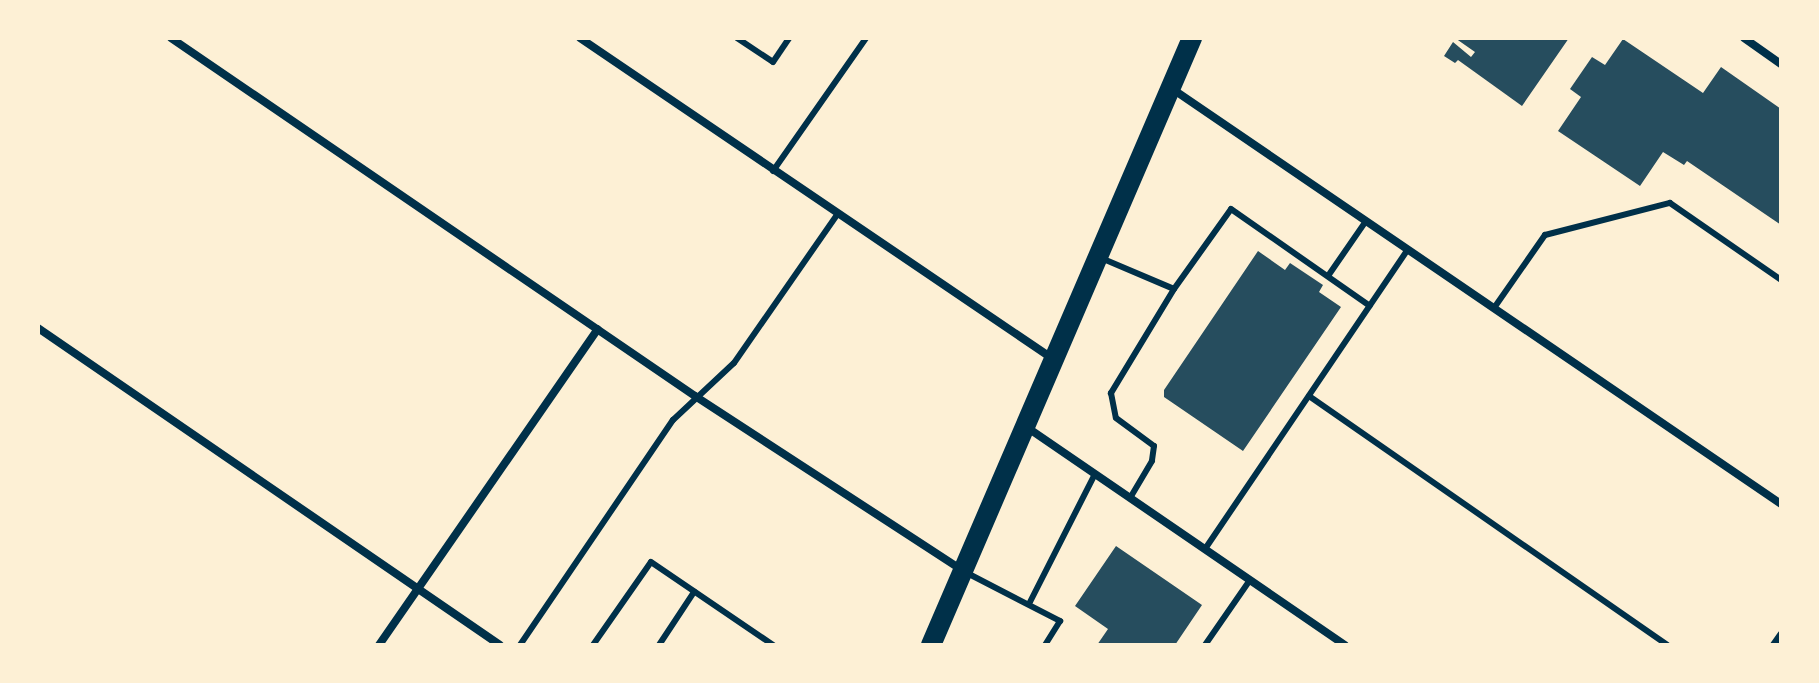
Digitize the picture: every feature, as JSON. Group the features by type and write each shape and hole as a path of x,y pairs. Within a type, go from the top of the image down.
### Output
{"main road":[{"path":"931,645 1192,38"}],"street":[{"path":"171,38 695,396 963,571"},
{"path":"580,38 1054,360"},
{"path":"1744,38 1781,64"},
{"path":"1170,88 1781,504"},
{"path":"38,328 500,645"},
{"path":"379,645 598,329"},
{"path":"1025,426 1345,645"},
{"path":"1774,645 1781,635"}],"lane":[{"path":"737,38 773,62 789,38"},
{"path":"773,171 866,38"},
{"path":"1494,308 1545,235 1670,203 1781,280"},
{"path":"1130,498 1152,461 1154,446 1116,418 1111,393 1174,289 1231,209 1370,306"},
{"path":"520,645 673,420 695,396 734,363 837,215"},
{"path":"1328,276 1366,221"},
{"path":"1205,549 1408,249"},
{"path":"1098,257 1174,289"},
{"path":"1309,396 1667,645"},
{"path":"1030,602 1095,474"},
{"path":"593,645 651,562 773,645"},
{"path":"963,571 1030,602 1060,621 1045,645"},
{"path":"1205,645 1250,580"},
{"path":"659,645 694,592"}],"building":[{"path":"1455,38 1569,38 1522,106 1458,60 1455,63 1444,56 1453,42 1471,57 1475,52"},
{"path":"1623,39 1703,93 1721,67 1781,109 1781,225 1687,161 1684,165 1663,152 1640,186 1558,131 1581,97 1570,89 1592,57 1605,65"},
{"path":"1258,251 1285,270 1290,263 1323,285 1319,292 1341,307 1243,451 1164,397 1164,390"},
{"path":"1116,546 1202,605 1175,645 1097,645 1108,629 1075,606"}]}
